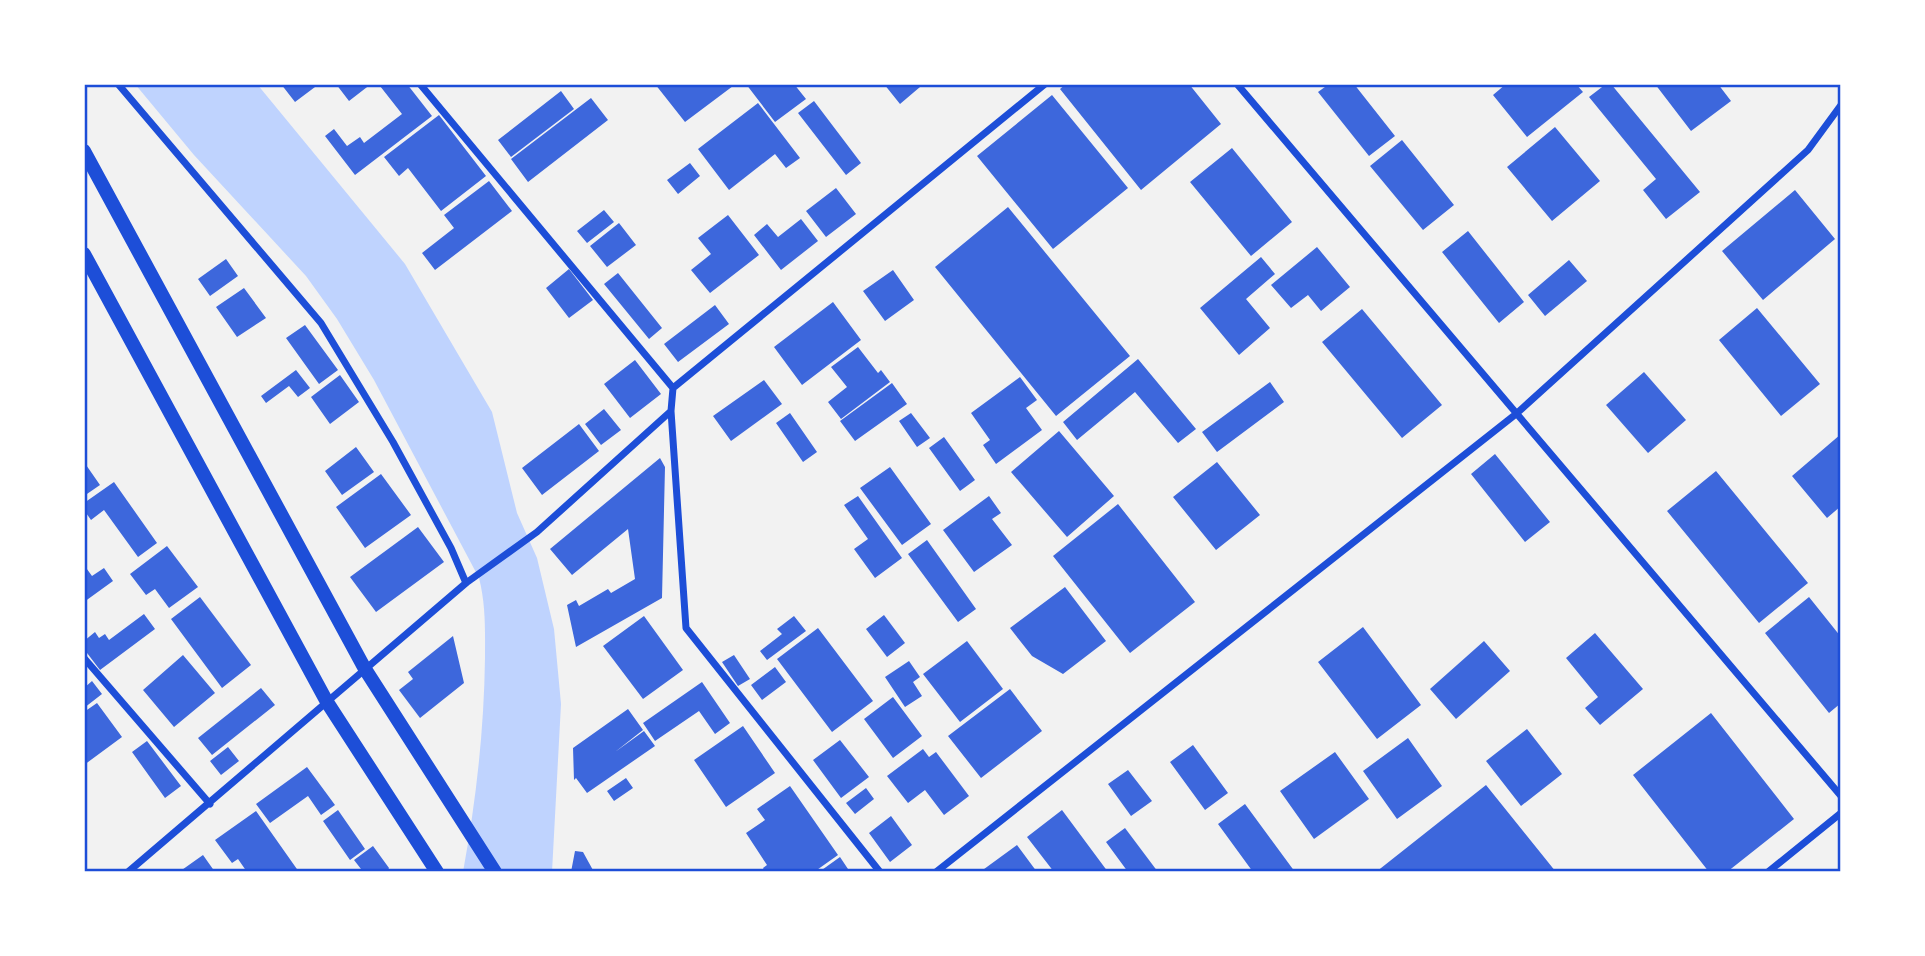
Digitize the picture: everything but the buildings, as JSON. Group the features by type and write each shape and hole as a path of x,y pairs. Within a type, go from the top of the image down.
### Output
{"main road":[{"path":"84,151 365,669 495,872"},
{"path":"84,254 327,702 436,872"}],"street":[{"path":"118,84 213,192 321,323 393,442 451,548 466,583"},
{"path":"420,84 673,388 671,411 686,628 880,872"},
{"path":"673,388 1045,84"},
{"path":"1237,84 1841,796"},
{"path":"936,872 1516,414 1808,150 1841,105"},
{"path":"128,872 466,583 537,532 671,411"},
{"path":"84,658 210,804"},
{"path":"84,673 92,666"},
{"path":"1768,872 1841,813"}],"water":[{"path":"135,84 257,84 405,264 492,412 517,513 537,558 554,629 561,704 552,872 463,872 483,712 485,628 479,578 374,380 337,319 306,276 194,155"}]}
